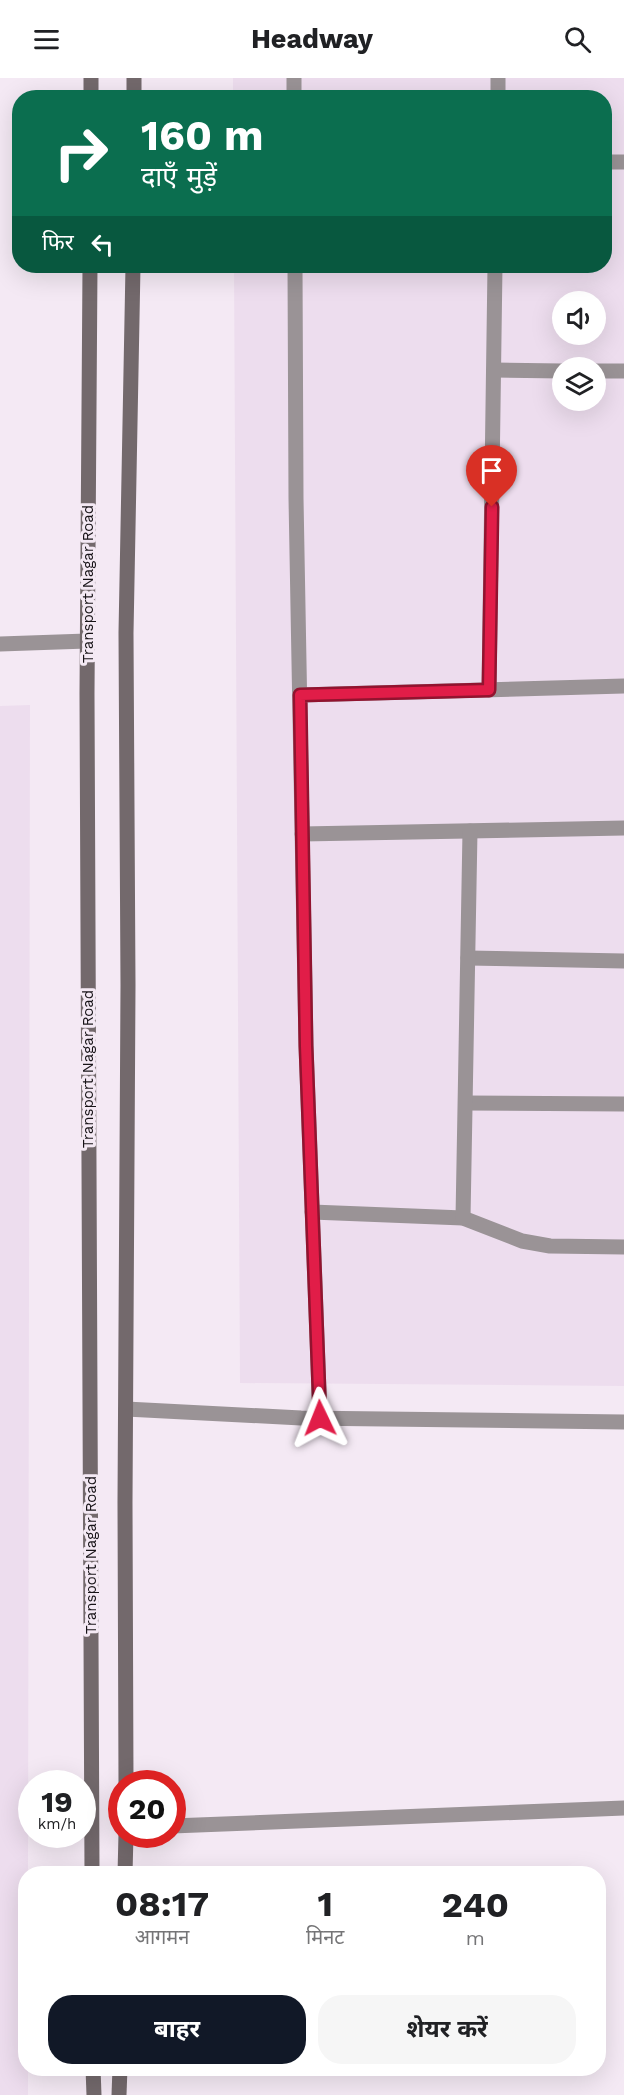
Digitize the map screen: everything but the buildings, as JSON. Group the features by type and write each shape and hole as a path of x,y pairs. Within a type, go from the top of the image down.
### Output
{"main road":[{"name":"Transport Nagar Road","path":"90,273 87,641 92,1866"},
{"path":"126,1770 128,997 126,633 133,273"},
{"path":"125,1866 126,1848"},
{"path":"93,2076 93,2095"},
{"path":"119,2095 120,2076"}],"street":[{"path":"295,273 306,1046 320,1418"},
{"path":"489,690 495,273"},
{"path":"494,370 552,371"},
{"path":"606,371 624,371"},
{"path":"0,644 87,641"},
{"path":"300,695 624,686"},
{"path":"302,834 624,828"},
{"path":"463,1218 470,831"},
{"path":"468,958 624,961"},
{"path":"466,1103 624,1104"},
{"path":"312,1212 463,1218 522,1241 550,1246 624,1247"},
{"path":"126,1409 320,1418 624,1422"},
{"path":"186,1825 624,1808"}],"shaded area":[{"path":"233,78 624,78 624,1386 240,1383 234,273 612,273 612,90 233,90"},
{"path":"30,705 28,1770 18,1770 18,1848 28,1848 28,1866 18,1866 18,2076 28,2076 28,2095 0,2095 0,706"}],"route":[{"path":"320,1418 306,1046 300,695 489,690 492,507"}]}
